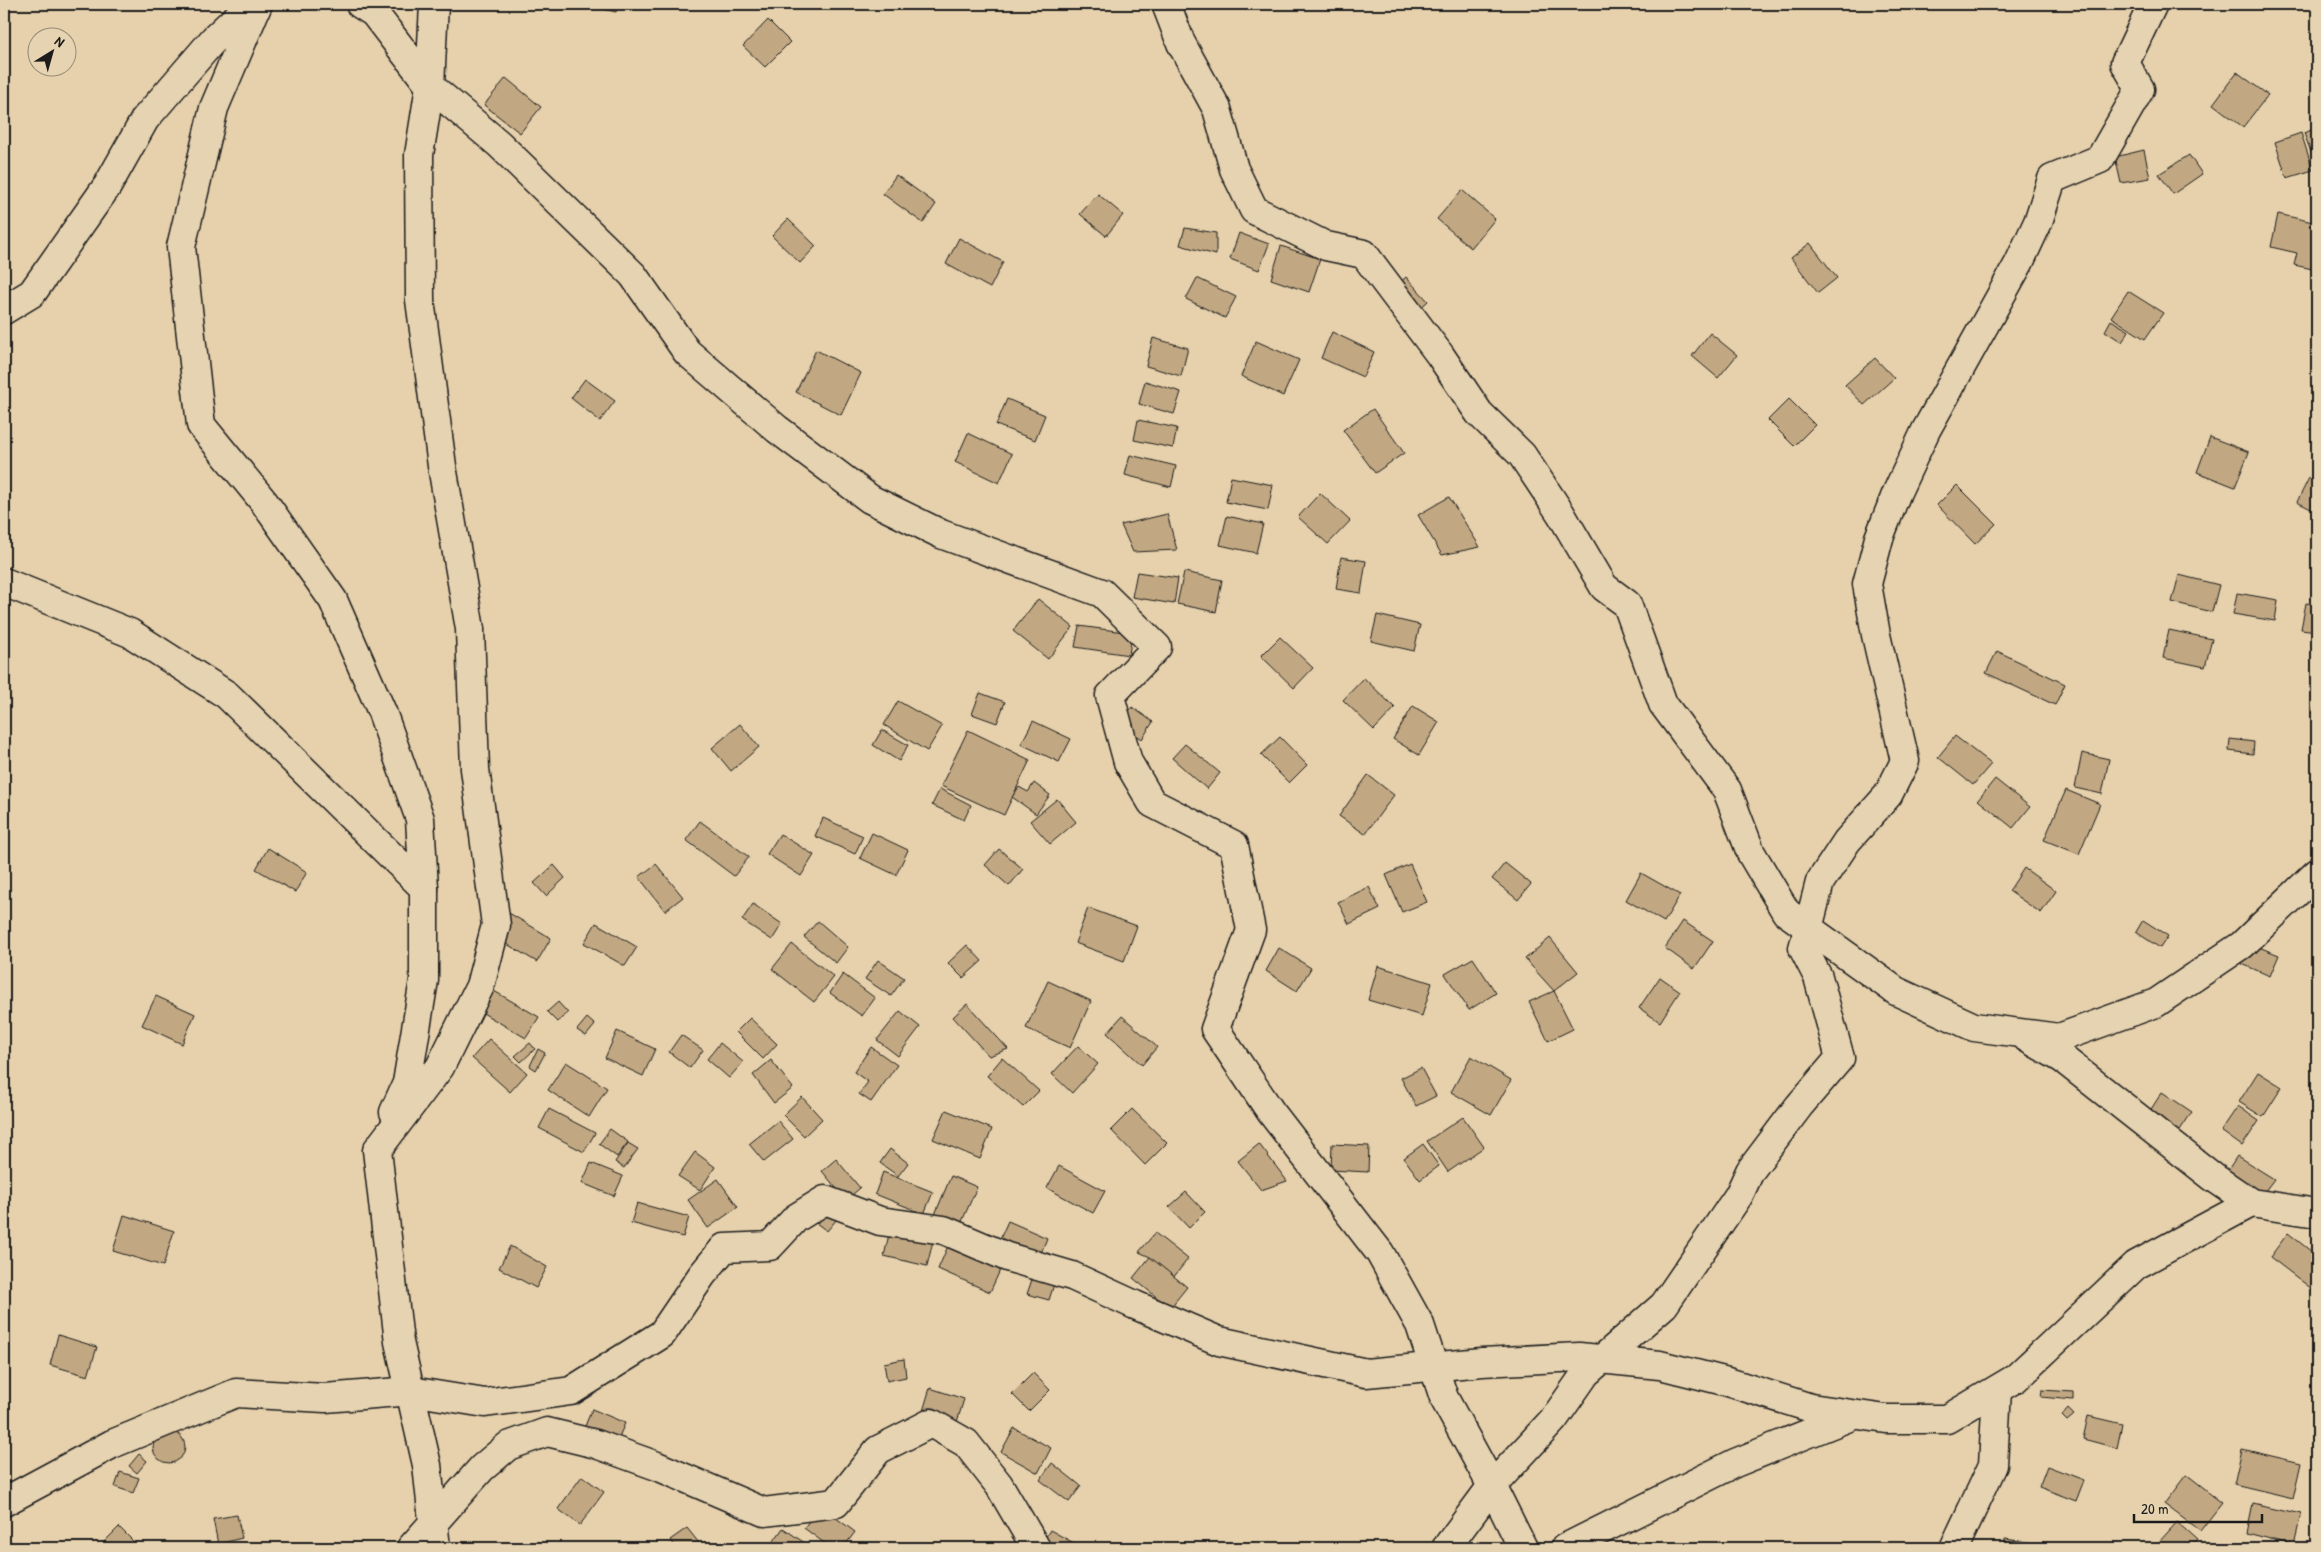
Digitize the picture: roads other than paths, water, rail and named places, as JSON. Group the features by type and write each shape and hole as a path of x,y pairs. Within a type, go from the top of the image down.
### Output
{"street":[{"path":"4,310 32,293 108,185 145,119 214,39 251,4"},
{"path":"258,4 214,108 181,247 201,425 264,502 334,600 382,712 420,819 424,888 424,980 407,1083 377,1150 399,1342 427,1465 434,1536"},
{"path":"360,4 374,13 430,86 499,144 633,275 688,352 777,429 870,499 941,534 1102,593 1157,647 1110,696 1128,762 1152,804 1234,845 1251,930 1216,1029 1271,1112 1380,1253 1420,1326 1444,1398 1523,1548"},
{"path":"377,1150 440,1067 480,986 496,925 475,769 470,629 442,466 420,300 419,155 430,86 434,4"},
{"path":"1166,4 1181,43 1216,108 1234,168 1254,210 1326,246 1364,254 1440,355 1479,413 1522,455 1561,514 1604,587 1627,604 1663,704 1727,790 1751,853 1786,912 1807,928 1896,991 1974,1027 2059,1038 2156,1003 2242,946 2317,873"},
{"path":"1446,1548 1492,1486 1554,1419 1586,1373 1664,1305 1739,1195 1750,1171 1799,1106 1840,1058 1818,977 1803,948 1820,882 1847,841 1888,795 1904,761 1876,635 1867,584 1879,538 1897,492 1926,430 2019,263 2038,222 2052,180 2100,159 2140,89 2125,63 2154,4"},
{"path":"4,582 130,633 227,695 424,888"},
{"path":"2018,1032 2063,1060 2213,1177 2251,1203 2317,1212"},
{"path":"4,1502 112,1444 236,1393 325,1398 411,1391 485,1403 571,1391 662,1334 702,1275 724,1248 770,1246 796,1218 825,1200 880,1220 944,1230 1007,1257 1072,1276 1219,1341 1366,1373 1579,1357 1660,1365 1728,1382 1811,1408 1886,1419 1947,1419 1997,1390 2016,1378 2136,1265 2251,1203"},
{"path":"1954,1548 1993,1465 1997,1390"},
{"path":"1565,1548 1735,1463 1856,1414"},
{"path":"411,1548 434,1536 482,1468 508,1446 547,1432 596,1444 657,1466 764,1512 836,1503 878,1450 931,1423 966,1443 999,1486 1036,1548"}]}
